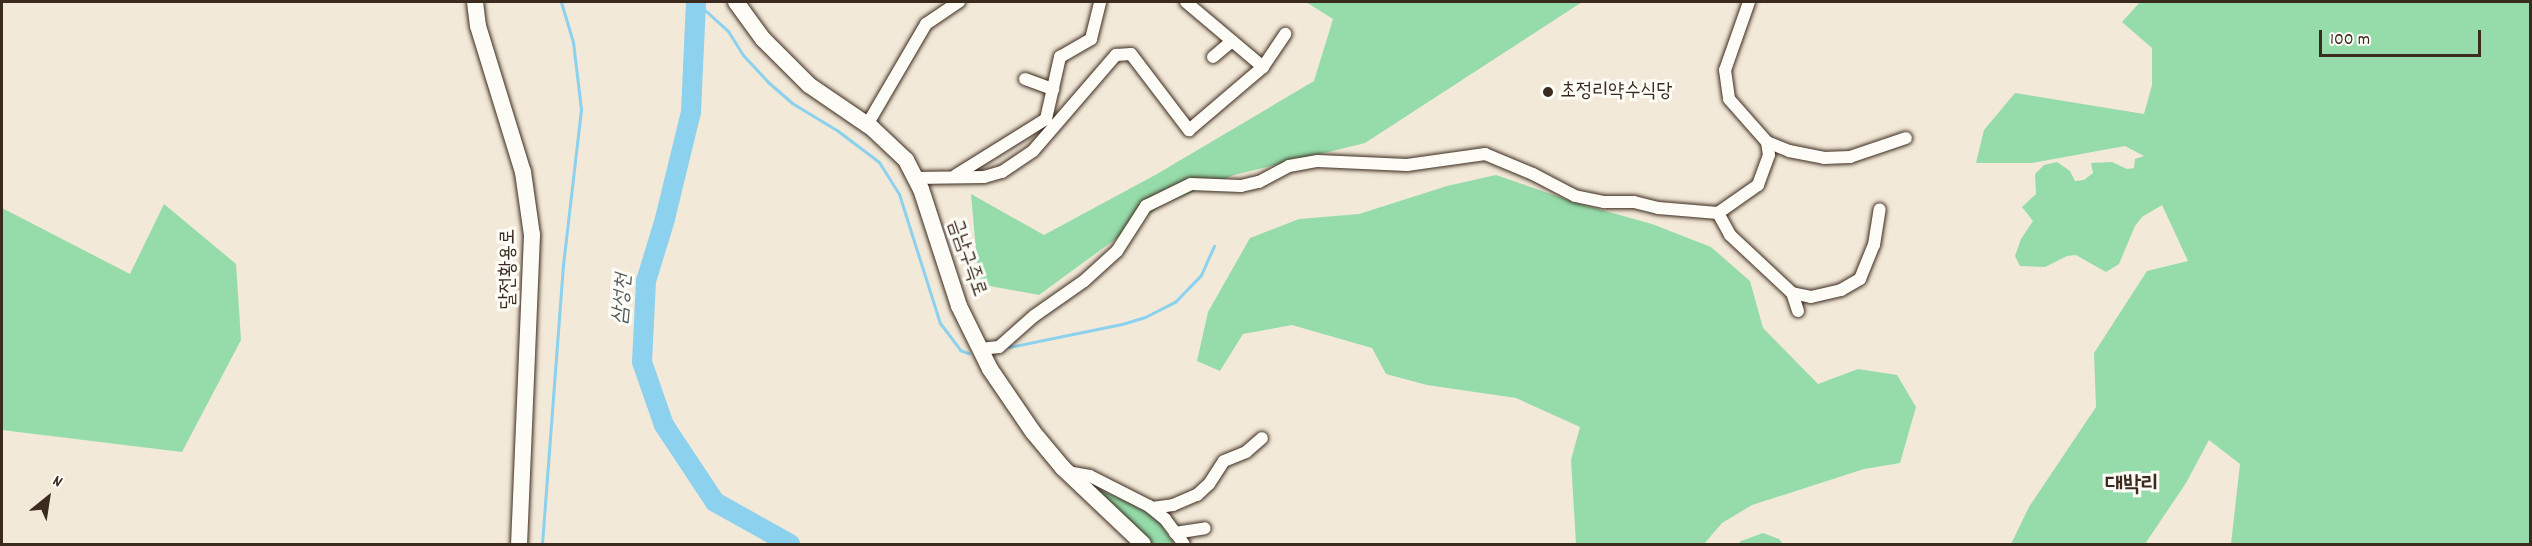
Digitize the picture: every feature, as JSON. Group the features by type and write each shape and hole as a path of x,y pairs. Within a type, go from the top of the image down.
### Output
{"main road":[{"name":"달전황용로","path":"475,2 478,26 523,172 532,235 519,544"},
{"name":"금남구즉로","path":"736,2 763,39 809,85 867,125 906,160 915,178 959,306 990,369 1033,432 1067,472 1143,544"}],"street":[{"path":"867,125 926,24 959,2"},
{"path":"955,176 1046,119 1060,57 1092,39 1101,2"},
{"path":"1186,2 1263,66"},
{"path":"1749,2 1725,70 1729,99 1767,142 1789,151 1824,158 1850,157 1906,138"},
{"path":"915,178 984,177 1002,172 1033,151 1116,55 1131,54 1189,130 1263,66 1286,34"},
{"path":"1213,57 1232,41"},
{"path":"1025,79 1053,89"},
{"path":"980,349 999,347 1034,316 1084,281 1118,251 1146,206 1191,184 1241,186 1259,182 1289,166 1318,161 1407,165 1485,154 1533,174 1575,196 1604,202 1634,202 1658,208 1718,213 1758,185 1769,155 1767,142"},
{"path":"1792,293 1811,297 1841,290 1860,279 1874,245 1880,209"},
{"path":"1718,213 1730,236 1792,293 1798,311"},
{"path":"1152,508 1173,505 1197,495 1209,484 1224,461 1246,452 1262,438"},
{"path":"1067,472 1090,476 1152,508 1165,519 1184,544"},
{"path":"1175,533 1205,528"}],"green space":[{"path":"1306,2 1582,2 1365,143 1234,175 1162,205 1039,295 979,284 971,194 1044,235 1157,174 1314,81 1333,19"},
{"path":"2140,2 2530,2 2530,544 2231,544 2240,464 2209,440 2186,483 2145,544 2011,544 2029,507 2096,407 2094,353 2147,271 2188,261 2162,205 2142,217 2135,226 2119,264 2106,272 2076,255 2067,256 2045,267 2020,266 2015,256 2021,239 2033,221 2022,207 2036,194 2035,174 2044,165 2057,162 2070,171 2075,181 2084,180 2093,173 2091,163 2112,162 2127,169 2134,168 2135,159 2144,156 2125,146 2032,163 1976,163 1984,130 2015,93 2144,114 2152,85 2152,48 2122,22"},
{"path":"1496,175 1580,204 1652,224 1711,247 1750,281 1763,328 1818,384 1858,369 1897,375 1916,407 1900,463 1864,469 1752,505 1722,523 1704,544 1576,544 1571,460 1580,427 1516,398 1427,385 1386,374 1372,348 1292,325 1243,334 1220,371 1197,361 1208,312 1250,238 1299,219 1359,214 1447,186"},
{"path":"164,204 236,264 241,340 182,452 2,430 2,208 130,274"},
{"path":"1092,487 1146,509 1157,519 1174,544 1151,544"},
{"path":"1763,533 1779,539 1783,544 1738,544 1741,541"}],"waterway":[{"path":"542,544 563,265 581,109 573,42 561,2"},
{"name":"삼성천","path":"696,2 691,112 665,219 646,281 642,362 664,425 715,502 790,544"},
{"path":"697,3 728,31 743,55 792,103 838,131 879,162 899,194 940,323 960,350 968,353"},
{"path":"1009,347 1122,324 1145,317 1175,302 1201,275 1214,246"}],"place":[{"name":"초정리약수식당","path":"1548,92"}],"district":[{"name":"대박리","path":"2132,486"}]}
